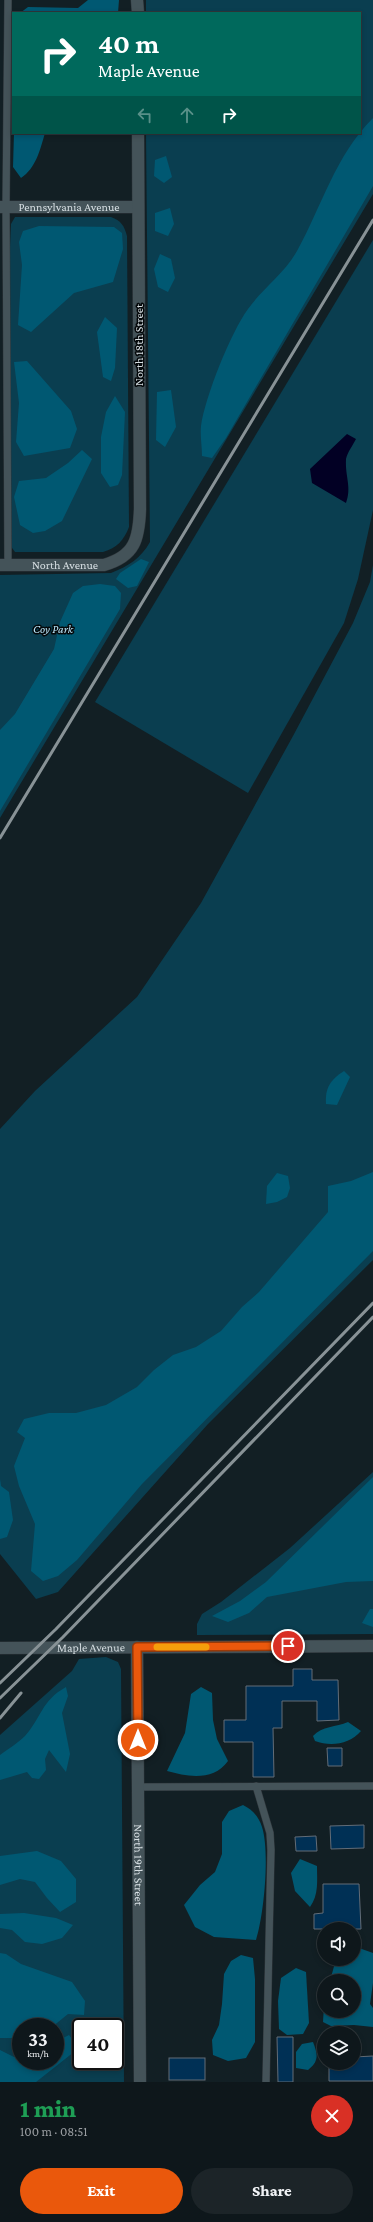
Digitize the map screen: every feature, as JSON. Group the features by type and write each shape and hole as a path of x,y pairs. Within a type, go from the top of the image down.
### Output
{"street":[{"path":"138,0 138,12"},
{"name":"North 18th Street","path":"128,554 136,540 140,525 138,134"},
{"name":"Pennsylvania Avenue","path":"3,207 138,207"},
{"name":"North Avenue","path":"4,565 104,565 117,561 128,554"},
{"name":"Maple Avenue","path":"0,1648 373,1646"},
{"name":"North 19th Street","path":"137,1647 140,2082"}],"lane":[{"path":"4,565 3,207 8,0"},
{"path":"256,1786 270,1833 271,1850 266,2082"},
{"path":"138,1787 373,1786"}],"green space":[{"name":"Coy Park","path":"146,0 373,0 373,194 0,818 0,575 111,573 134,561 143,553 150,542 146,134 361,134 361,12 146,12"},
{"path":"15,217 111,217 122,224 127,236 129,527 125,536 116,546 103,552 15,552 10,545 10,246 11,224"},
{"path":"373,240 373,510 358,579 344,623 248,793 95,702"},
{"path":"373,565 373,1260 208,1424 58,1592 36,1599 0,1554 0,1129 35,1091 137,997 201,903 353,623 370,582"},
{"path":"373,1472 373,1634 197,1635 197,1624 202,1614 221,1602 290,1548"},
{"path":"106,1657 118,1662 121,1669 124,2018 72,2018 72,2070 124,2070 124,2082 0,2082 0,1735 72,1671 79,1659"}],"shaded area":[{"path":"88,0 119,0 118,12 21,12 28,7 78,8"},
{"path":"373,118 373,186 226,438 212,458 202,456 201,426 203,414 213,382 234,333 241,319 254,301 292,259 306,234 339,165 361,132"},
{"path":"14,134 45,134 34,164 26,174 21,178 13,167"},
{"path":"166,156 172,177 164,183 154,176 155,160"},
{"path":"170,208 174,224 168,236 155,231 155,213"},
{"path":"39,226 114,227 122,233 123,249 113,282 74,293 31,332 18,325 22,265 19,242 23,231"},
{"path":"160,254 171,259 175,278 168,292 158,287 154,269"},
{"path":"105,317 117,328 115,368 111,381 103,377 97,332"},
{"path":"27,361 71,411 77,429 70,448 24,456 16,442 19,403 14,362"},
{"path":"171,390 176,427 165,447 156,440 157,392"},
{"path":"115,396 125,412 122,475 118,485 110,487 101,473 101,437 106,412"},
{"path":"347,434 356,439 346,459 348,497 346,503 312,483 310,469"},
{"path":"82,450 92,459 62,521 45,531 33,533 20,525 14,497 19,481 46,478 68,463"},
{"path":"141,559 149,562 137,586 128,588 116,579 120,573"},
{"path":"100,584 115,586 121,593 120,609 0,811 0,730 15,714 54,649 60,622 73,593 83,586"},
{"path":"344,1071 350,1077 337,1105 326,1104 326,1093 329,1085"},
{"path":"373,1172 373,1251 142,1484 77,1560 58,1576 43,1581 31,1571 35,1524 19,1486 14,1466 25,1438 17,1432 24,1419 49,1413 76,1413 106,1405 137,1387 154,1370 173,1355 196,1347 221,1331 242,1307 259,1292 328,1212 328,1186 351,1181"},
{"path":"277,1173 288,1176 290,1188 287,1197 277,1202 266,1204 267,1186"},
{"path":"373,1477 373,1581 346,1582 267,1597 249,1613 228,1622 212,1616 240,1601 266,1582"},
{"path":"0,1479 1,1486 9,1492 13,1520 7,1537 0,1539"},
{"path":"370,1609 373,1609 373,1627 362,1623"},
{"path":"66,1687 68,1696 62,1713 70,1754 66,1772 49,1750 45,1759 46,1770 39,1779 32,1778 27,1772 0,1780 0,1755 25,1736 51,1698"},
{"path":"201,1687 212,1693 213,1720 217,1739 228,1761 216,1772 208,1775 192,1776 167,1771 185,1733 191,1694"},
{"path":"348,1722 361,1731 351,1739 334,1744 315,1741 313,1736 321,1730"},
{"path":"243,1805 250,1809 259,1820 262,1827 266,1852 264,1900 256,1940 214,1937 195,1927 184,1905 200,1885 215,1872 222,1854 222,1822 229,1811"},
{"path":"37,1851 61,1861 76,1879 76,1902 60,1912 35,1882 20,1879 0,1885 0,1856"},
{"path":"300,1859 317,1866 315,1898 310,1907 295,1891 291,1873"},
{"path":"24,1913 56,1918 73,1925 62,1938 42,1944 25,1942 12,1930 0,1928 0,1914"},
{"path":"361,1949 373,1953 373,1983 370,2004 373,2008 373,2027 354,2025 331,2026 323,2022 323,2018 361,2018 361,1974 332,1974 334,1966 361,1966"},
{"path":"0,1953 6,1954 21,1964 72,1982 85,2001 84,2015 68,2014 63,2018 12,2018 12,2038 0,2038"},
{"path":"241,1955 253,1958 255,1979 255,2042 246,2058 228,2061 213,2055 212,2040 219,2025 224,1974 231,1961"},
{"path":"296,1968 306,1972 309,2023 303,2034 287,2035 279,2029 278,2001 281,1978"},
{"path":"69,2035 72,2039 72,2054 64,2060 64,2038"},
{"path":"313,2042 317,2054 316,2061 308,2070 296,2068 296,2052 302,2044"},
{"path":"0,2050 12,2056 12,2070 51,2070 36,2082 0,2082"}],"building":[{"path":"293,1669 312,1669 312,1680 338,1680 339,1720 317,1721 317,1701 282,1701 282,1728 273,1728 274,1777 253,1777 253,1742 224,1742 224,1720 246,1720 246,1686 293,1686"},
{"path":"327,1748 342,1748 342,1766 328,1766"},
{"path":"364,1825 364,1848 331,1849 330,1826"},
{"path":"316,1836 317,1851 296,1851 295,1837"},
{"path":"323,1884 359,1884 361,1922 317,1922 317,1929 314,1929 314,1914 323,1913"},
{"path":"277,2037 293,2037 293,2082 278,2082"},
{"path":"373,2056 373,2081 329,2081 329,2070 361,2070 361,2057"},
{"path":"169,2058 205,2058 205,2080 169,2080"}],"railway":[{"path":"0,838 373,220"},
{"path":"0,1683 56,1629 373,1303"},
{"path":"0,1698 63,1637 373,1317"},
{"path":"0,1718 21,1693"}],"slow traffic":[{"path":"157,1647 206,1647"}],"route":[{"path":"138,1740 137,1647 288,1646"}]}
